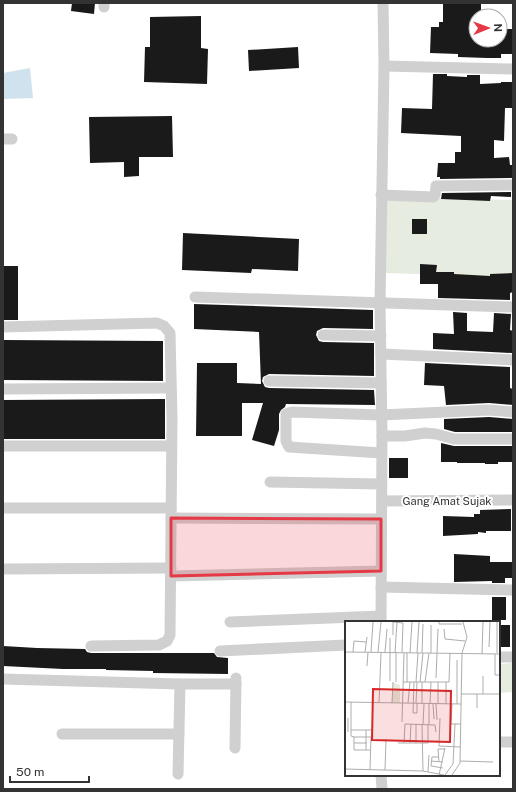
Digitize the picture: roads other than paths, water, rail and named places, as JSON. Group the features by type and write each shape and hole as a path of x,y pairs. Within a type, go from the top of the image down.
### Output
{"street":[{"path":"230,622 381,619 382,415 380,303 384,66 383,3"},
{"path":"384,66 513,69"},
{"path":"381,195 433,197 435,195 436,186 513,185"},
{"path":"195,297 513,307"},
{"path":"3,327 157,323 164,326 170,333 170,635 167,641 159,645 91,646"},
{"path":"323,335 381,336"},
{"path":"381,354 513,360"},
{"path":"269,381 381,383"},
{"path":"3,390 170,388"},
{"path":"381,453 292,448 287,445 286,414 290,412 382,415 489,410 513,412"},
{"path":"382,436 405,436 425,433 436,434 454,439 513,439"},
{"path":"3,446 171,446"},
{"path":"270,482 381,484"},
{"name":"Gang Amat Sujak","path":"382,501 513,500"},
{"path":"3,508 381,519"},
{"path":"3,569 171,572 381,571"},
{"path":"381,587 513,590"},
{"path":"220,651 345,645"},
{"path":"500,657 513,657"},
{"path":"3,679 180,684 236,681 235,748"},
{"path":"178,774 180,684"},
{"path":"62,734 179,734"},
{"path":"500,742 513,742"},
{"path":"382,776 382,789"}],"water":[{"path":"30,68 33,98 3,99 3,73"}]}
